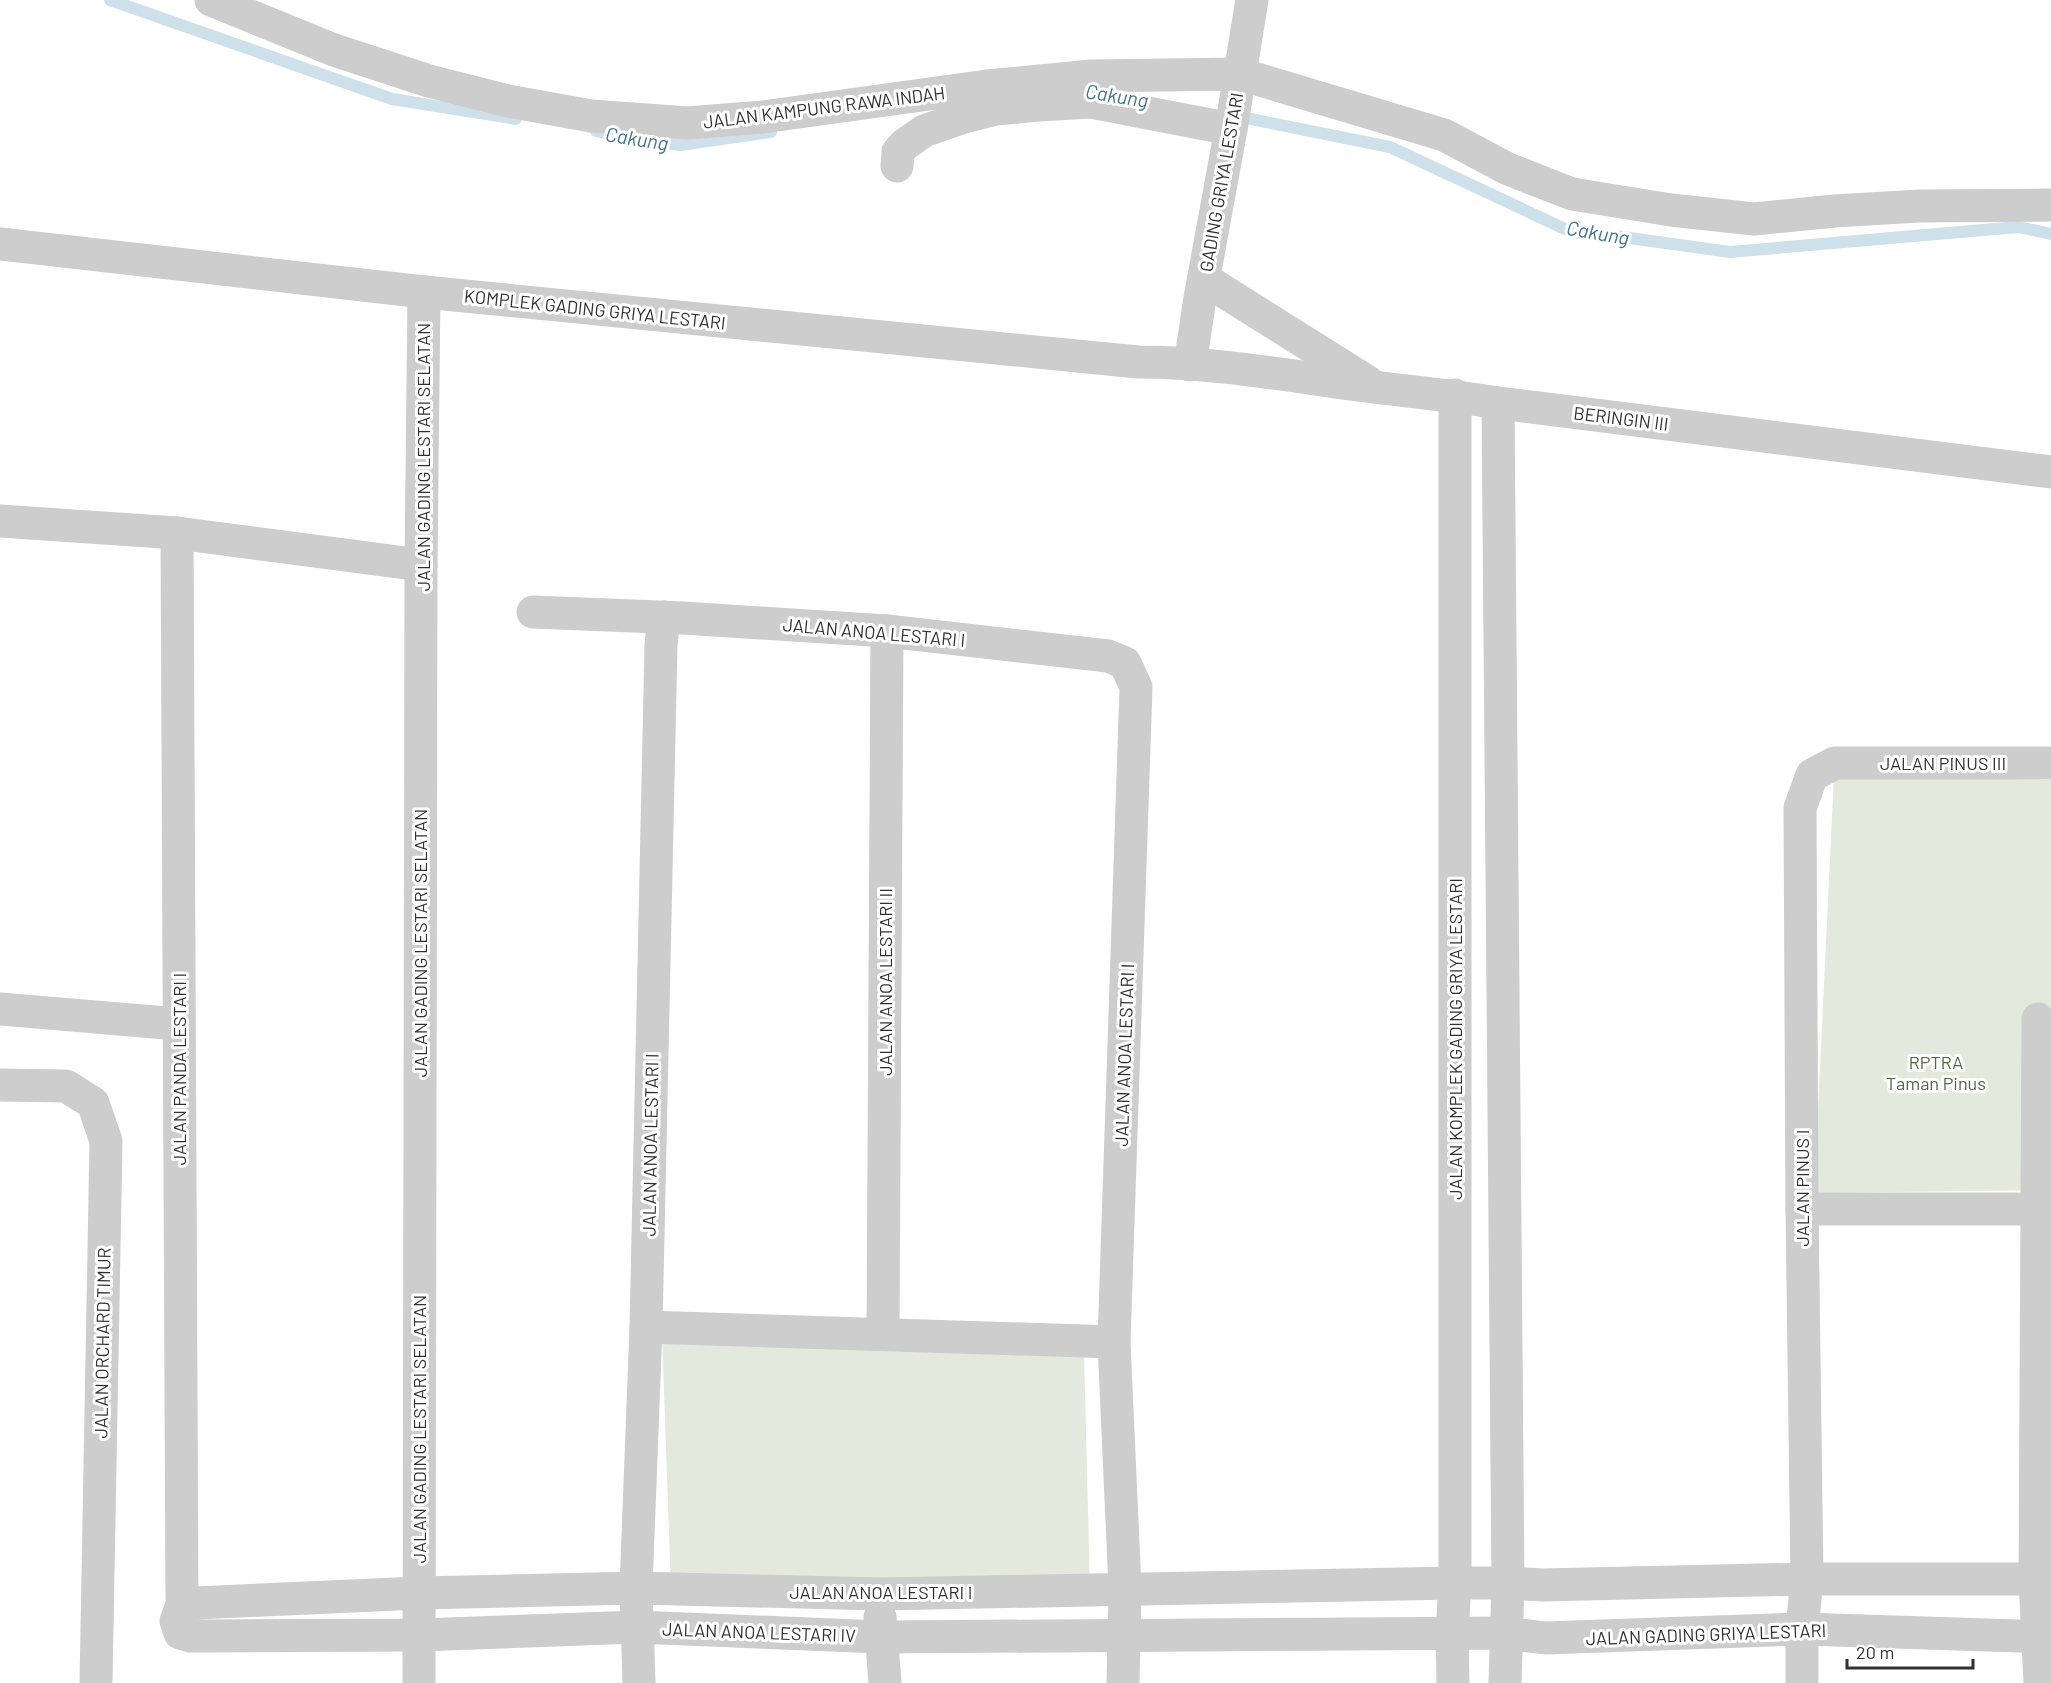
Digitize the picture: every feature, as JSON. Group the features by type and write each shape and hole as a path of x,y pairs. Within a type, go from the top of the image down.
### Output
{"street":[{"name":"JALAN KAMPUNG RAWA INDAH","path":"211,0 334,50 429,81 508,101 591,116 688,123 763,117 987,86 1091,76 1239,78 1444,135 1508,169 1572,194 1671,210 1754,219 1919,206 2051,205"},
{"name":"GADING GRIYA LESTARI","path":"1190,365 1252,0"},
{"path":"897,166 898,152 924,131 996,109 1091,102 1232,125"},
{"name":"KOMPLEK GADING GRIYA LESTARI","path":"0,244 424,292 1190,365"},
{"path":"1204,279 1377,388"},
{"name":"JALAN GADING LESTARI SELATAN","path":"418,1683 421,565 424,292"},
{"name":"BERINGIN III","path":"1190,365 1238,368 1377,388 1455,395 1498,403 2051,471"},
{"name":"JALAN KOMPLEK GADING GRIYA LESTARI","path":"1453,1683 1452,1635 1455,1583 1455,395"},
{"path":"1498,403 1508,1583 1505,1683"},
{"path":"0,521 177,533 421,565"},
{"name":"JALAN PANDA LESTARI I","path":"177,533 182,1605"},
{"path":"533,612 664,617"},
{"name":"JALAN ANOA LESTARI I","path":"639,1683 636,1588 646,1327 661,645 664,617 887,631 1108,656 1125,663 1136,687 1114,1342 1125,1588 1123,1658"},
{"name":"JALAN ANOA LESTARI II","path":"883,1334 887,631"},
{"name":"JALAN PINUS III","path":"1836,763 2051,763"},
{"name":"JALAN PINUS I","path":"1802,1683 1802,1629 1807,1579 1800,808 1812,775 1836,763"},
{"path":"0,1009 178,1024"},
{"path":"2038,1018 2044,1209 2043,1579 2045,1637 2040,1683"},
{"name":"JALAN ORCHARD TIMUR","path":"0,1085 66,1086 93,1103 106,1141 96,1683"},
{"path":"1802,1209 2044,1209"},
{"path":"646,1327 1114,1342"},
{"path":"1125,1588 1455,1583 1544,1585 1807,1579 2043,1579"},
{"path":"636,1588 418,1593 195,1603 182,1605 176,1621 180,1633 191,1636 419,1635 637,1627"},
{"name":"JALAN ANOA LESTARI I","path":"636,1588 880,1594 1125,1588"},
{"name":"JALAN ANOA LESTARI IV","path":"880,1594 885,1683"},
{"name":"JALAN ANOA LESTARI IV","path":"637,1627 881,1637 1123,1658"},
{"name":"JALAN GADING GRIYA LESTARI","path":"1452,1635 1505,1633 1545,1638 1802,1629 2045,1637"},
{"path":"1123,1658 1452,1635"}],"green space":[{"name":"RPTRA Taman Pinus","path":"1834,775 2051,780 2051,1190 1814,1193"},
{"path":"662,1335 1084,1353 1090,1588 671,1589"}],"waterway":[{"name":"Cakung","path":"110,0 392,99 516,119"},
{"name":"Cakung","path":"1236,116 1390,147 1565,229 1730,252 2018,227 2051,234"},
{"name":"Cakung","path":"596,131 680,145 771,132"}]}
